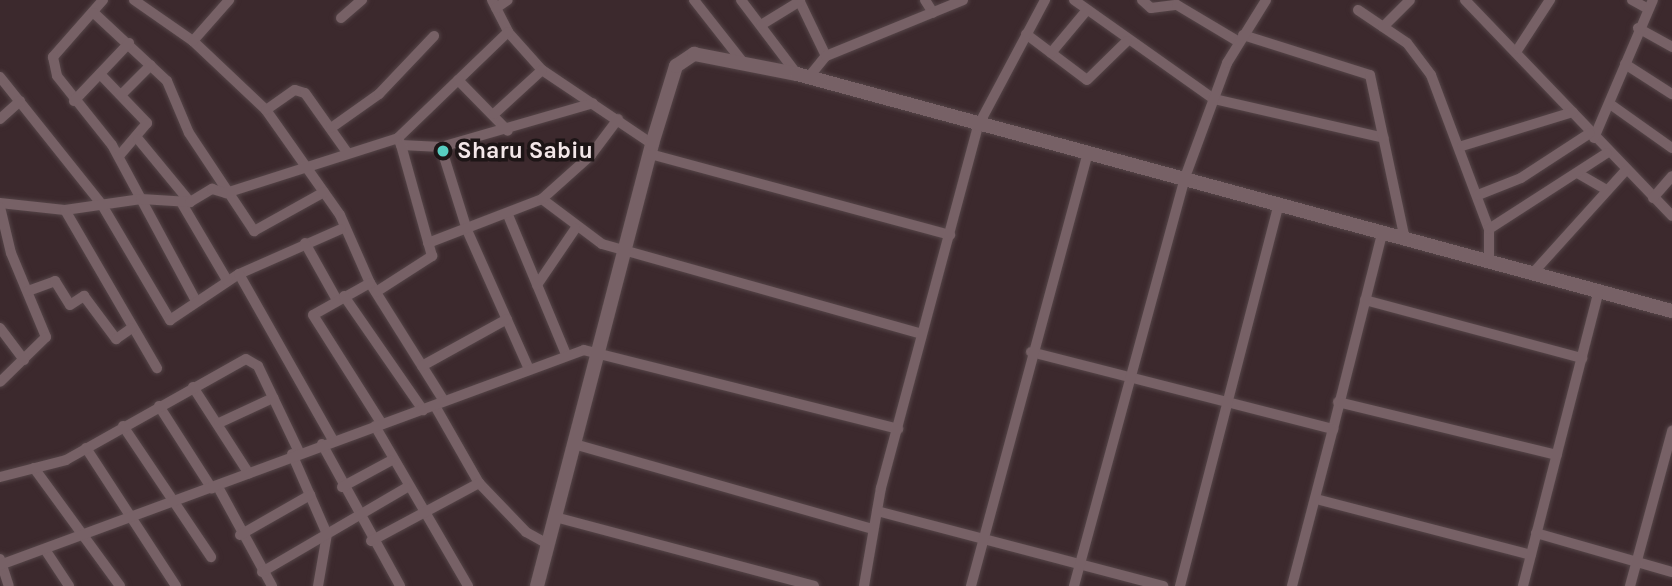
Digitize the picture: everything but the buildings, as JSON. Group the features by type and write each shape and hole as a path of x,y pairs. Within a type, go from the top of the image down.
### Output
{"street":[{"path":"103,0 52,57 74,101 119,156 196,301"},
{"path":"134,0 193,41 266,110 340,215 341,229 422,366 479,483 526,532 548,544"},
{"path":"193,41 229,0"},
{"path":"341,18 362,0"},
{"path":"508,0 494,4 508,32 542,70 618,119 651,149 950,234"},
{"path":"694,0 742,61"},
{"path":"741,0 803,76"},
{"path":"761,25 800,0 826,56"},
{"path":"925,0 933,13"},
{"path":"803,76 826,56 963,0"},
{"path":"864,586 872,529 978,126 1045,0"},
{"path":"1074,0 1127,41 1214,99 1384,138"},
{"path":"1142,0 1151,8 1177,5 1241,38 1365,71 1373,81 1405,240"},
{"path":"1074,586 1184,180 1214,99 1241,38 1265,0"},
{"path":"1383,27 1410,0"},
{"path":"1518,49 1550,0"},
{"path":"1478,195 1521,178 1592,135 1610,104 1638,28 1651,4 1632,0"},
{"path":"1467,1 1518,49 1607,153 1672,216"},
{"path":"1051,53 1087,10"},
{"path":"1358,10 1407,43 1431,75 1462,146 1489,229 1489,263"},
{"path":"94,13 129,43 174,93 189,133 226,193 254,231 324,192"},
{"path":"1638,28 1672,47"},
{"path":"400,141 508,32"},
{"path":"1026,34 1093,80 1127,41"},
{"path":"331,128 379,94 434,36"},
{"path":"74,101 129,43"},
{"path":"537,586 601,354 651,149 684,58 742,61 803,76 1087,156 1671,309"},
{"path":"1625,64 1672,94"},
{"path":"121,95 151,65"},
{"path":"494,114 542,70"},
{"path":"100,74 145,117 138,139 119,156"},
{"path":"0,77 102,205 170,320 227,280 341,229"},
{"path":"458,80 508,131"},
{"path":"266,110 300,90 346,151"},
{"path":"0,119 20,101"},
{"path":"0,382 47,337 28,291 5,256 0,205 65,210 141,199 186,202 212,189 226,193 307,167 346,151 400,141 441,147 508,131 593,103"},
{"path":"1610,104 1672,148"},
{"path":"1462,146 1573,112"},
{"path":"428,243 508,215 542,199 592,155 618,119"},
{"path":"138,139 186,202 227,280"},
{"path":"400,141 428,243 430,261 373,287 340,298 313,315 378,425 390,461 468,586"},
{"path":"441,147 467,230 528,367"},
{"path":"1489,229 1579,174 1607,153"},
{"path":"971,586 1031,352 1087,156"},
{"path":"1532,274 1625,171"},
{"path":"1579,174 1607,190"},
{"path":"1653,198 1672,176"},
{"path":"542,199 575,229 626,252 922,334"},
{"path":"1180,586 1278,206"},
{"path":"65,210 157,368"},
{"path":"508,215 566,354"},
{"path":"537,285 575,229"},
{"path":"1292,586 1382,234"},
{"path":"305,243 340,298 423,410"},
{"path":"239,274 333,440"},
{"path":"28,291 55,281 70,305 84,296 116,339 132,328"},
{"path":"1523,586 1599,291"},
{"path":"1365,300 1582,358"},
{"path":"422,366 507,319"},
{"path":"0,328 24,360"},
{"path":"1031,352 1333,429"},
{"path":"9,586 1,563 46,551 176,503 296,453 440,404 566,354 601,354 898,429"},
{"path":"0,477 34,468 86,448 193,387 251,359 273,398 327,534 318,586"},
{"path":"193,387 249,474"},
{"path":"219,424 273,398"},
{"path":"1338,402 1557,455"},
{"path":"159,406 215,488 272,586"},
{"path":"123,426 211,557"},
{"path":"1630,586 1672,431"},
{"path":"322,444 357,517 400,586"},
{"path":"574,444 872,529"},
{"path":"86,448 172,584"},
{"path":"342,486 390,461"},
{"path":"34,468 86,535 120,586"},
{"path":"371,541 479,483"},
{"path":"262,572 407,488"},
{"path":"240,535 310,495"},
{"path":"1316,499 1531,555"},
{"path":"877,512 1163,586"},
{"path":"555,517 771,580 814,586"},
{"path":"1536,533 1672,572"},
{"path":"46,551 69,586"}],"place":[{"name":"Sharu Sabiu","path":"443,151"}]}
